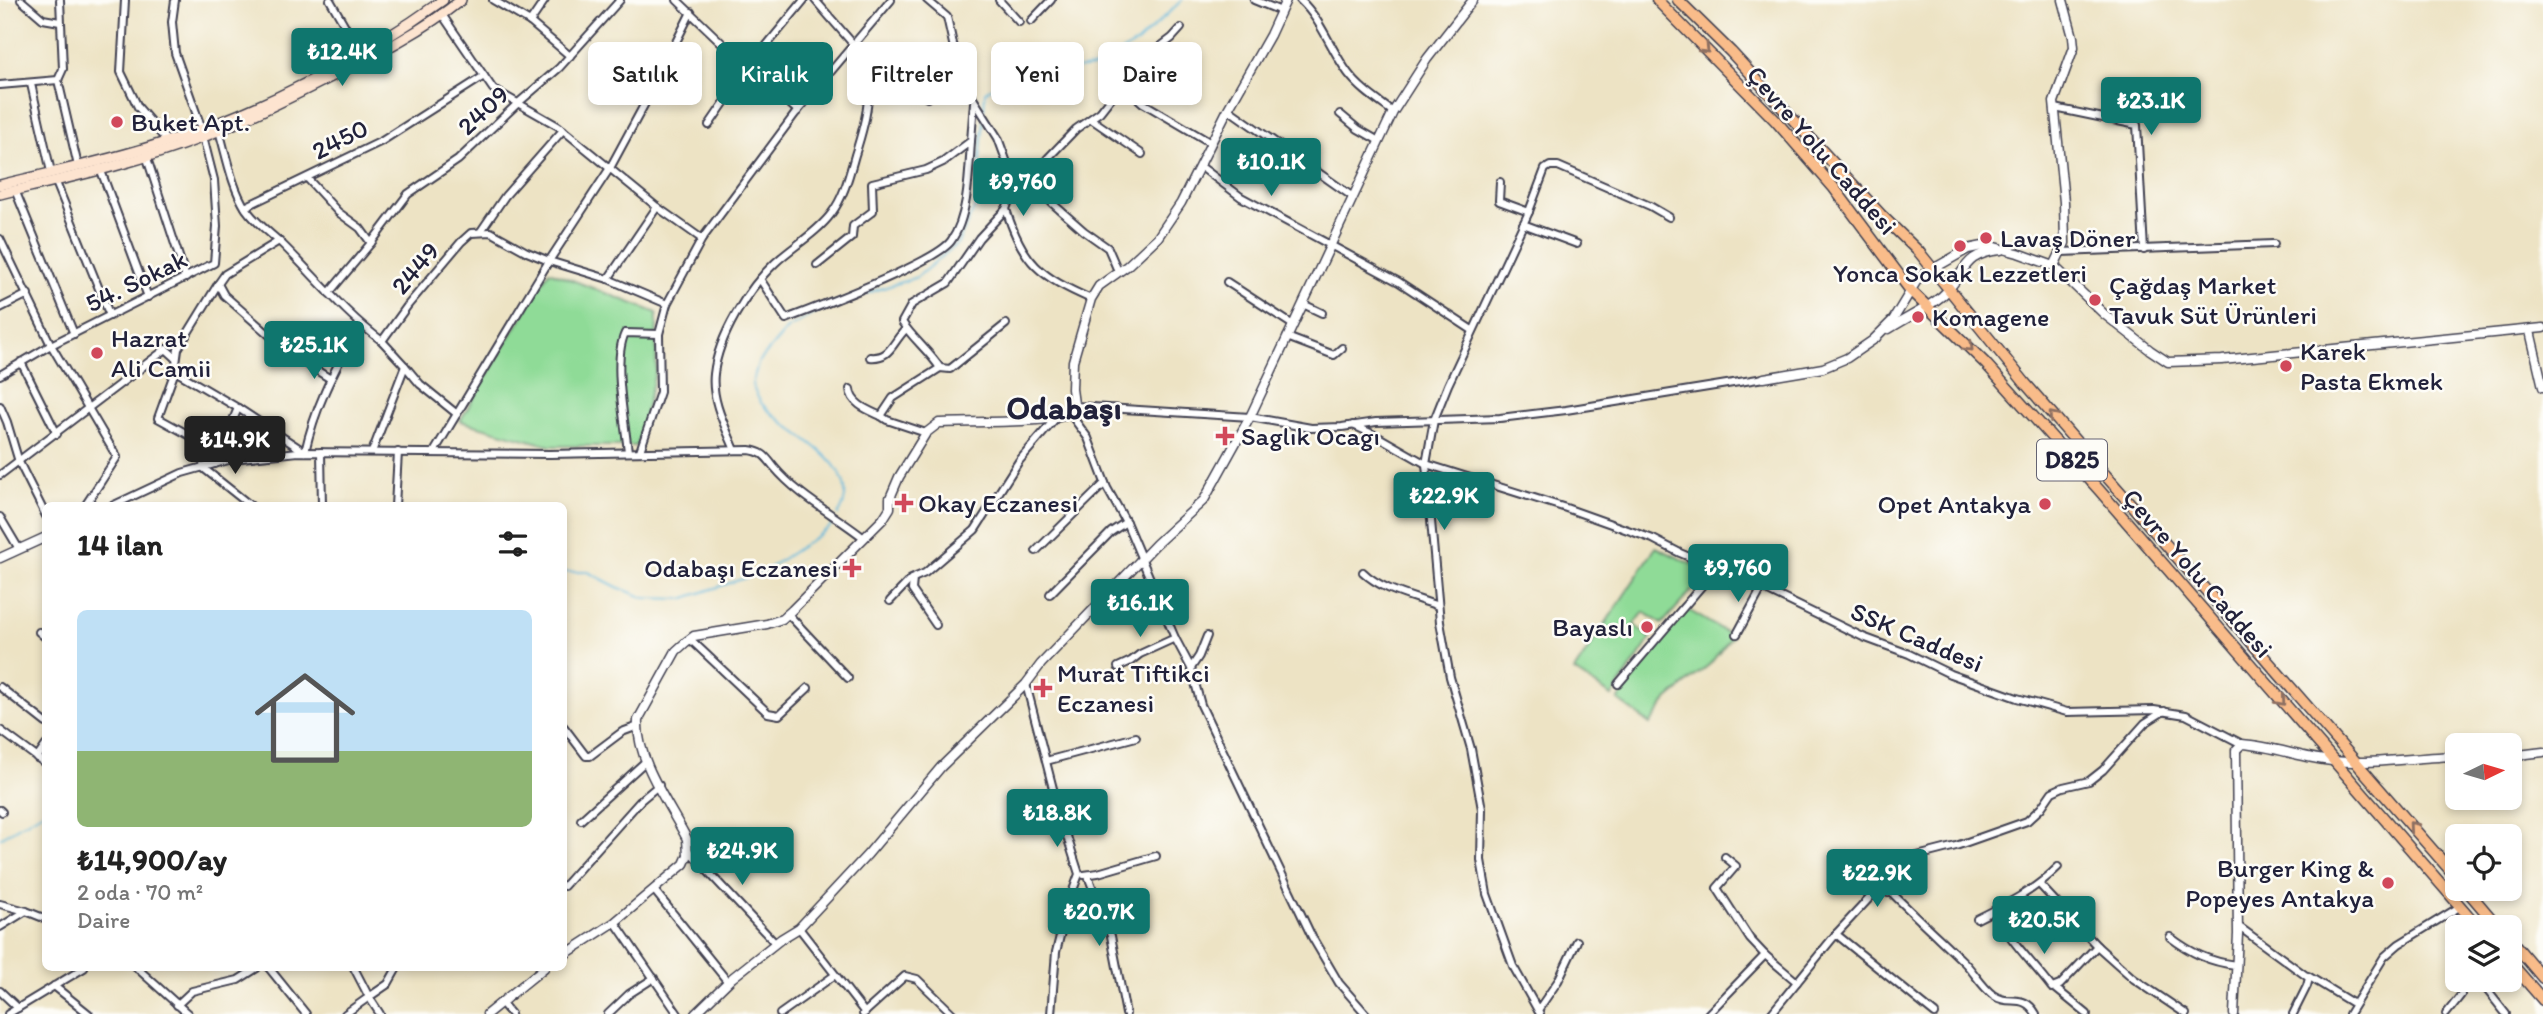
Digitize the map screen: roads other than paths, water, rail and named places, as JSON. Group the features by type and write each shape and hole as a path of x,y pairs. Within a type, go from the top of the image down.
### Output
{"highway":[{"name":"Çevre Yolu Caddesi","path":"1657,0 1783,129 1834,188 1912,291 1986,364 2100,491 2468,915"},
{"name":"Çevre Yolu Caddesi","path":"1678,0 1731,52 1933,269 2025,383 2445,864"},
{"path":"2476,901 2488,915"},
{"path":"2522,953 2543,978"},
{"path":"2522,976 2543,1000"}],"main road":[{"path":"0,185 100,168 146,155 201,133 303,83 388,37 443,0"},
{"path":"217,126 259,113 365,60 461,0"},
{"path":"0,194 78,166 201,133"}],"street":[{"path":"21,0 43,19 60,22"},
{"path":"60,0 63,69 58,80 78,166"},
{"path":"125,0 121,72 138,107 167,141"},
{"name":"54. Sokak","path":"0,375 51,345 214,263 217,226 214,180 175,53 172,22 175,0"},
{"path":"330,0 360,52"},
{"path":"493,0 530,22 569,56"},
{"path":"530,22 545,0"},
{"path":"606,0 618,3"},
{"path":"677,0 722,42"},
{"path":"769,42 804,0"},
{"path":"815,0 849,42"},
{"path":"857,42 891,0"},
{"path":"927,0 947,18 953,42"},
{"path":"999,0 1019,22"},
{"path":"1031,21 1051,0"},
{"path":"1254,0 1281,11"},
{"path":"567,953 615,922 684,864 688,849 687,839 646,761 639,742 638,726 643,711 676,651 694,636 767,624 788,614 883,519 890,508 890,498 899,477 926,433 939,423 1055,419 1071,415 1075,411 1072,389 1073,361 1091,299 1099,286 1158,237 1181,203 1286,0"},
{"path":"1300,0 1313,15 1347,72 1362,89 1393,112"},
{"path":"695,1014 775,943 799,928 868,855 941,768 1026,684 1041,664 1141,561 1204,500 1250,417 1393,112 1427,59 1474,0"},
{"path":"2054,266 2065,243 2064,202 2054,102 2074,47 2063,0"},
{"name":"2409","path":"329,293 408,194 458,160 569,56 618,3"},
{"path":"434,452 549,261 610,168 691,12"},
{"path":"441,13 493,89 563,130 657,207 702,239"},
{"path":"1167,42 1181,28"},
{"path":"640,451 660,392 659,334 667,304 702,239 798,111 847,54"},
{"name":"2450","path":"245,207 382,141 484,76"},
{"path":"0,85 58,80"},
{"path":"31,84 53,176 110,316"},
{"path":"709,125 723,105"},
{"path":"791,105 798,111"},
{"path":"735,450 715,400 714,374 725,334 760,279 830,216 846,187 865,127 868,105"},
{"path":"760,279 786,319 847,295 937,251 951,241 961,218 967,188 974,105"},
{"path":"940,368 902,322 912,304 948,283 979,238 1006,209 1012,193 1006,160 998,138 976,105"},
{"path":"1012,193 1031,179 1063,141 1106,105"},
{"path":"1146,105 1211,143"},
{"path":"2055,108 2137,125 2144,250"},
{"path":"1228,109 1353,197"},
{"path":"1340,114 1379,141"},
{"path":"1091,119 1142,154"},
{"path":"217,126 245,207 256,222 279,241 359,324 382,341 420,384 457,414"},
{"name":"2449","path":"382,341 408,305 461,242 471,233 481,231 505,197 563,130"},
{"path":"817,265 852,237 853,226 873,211 872,183 926,170 943,162 971,141"},
{"path":"146,155 186,278"},
{"path":"1200,166 1241,197 1399,282 1472,330"},
{"path":"1577,941 1558,981 1539,1012 1513,966 1487,894 1481,860 1482,809 1471,749 1450,677 1438,606 1426,464 1434,420 1472,330 1529,212 1545,169 1558,166 1669,217"},
{"path":"100,168 148,297"},
{"path":"307,178 338,212 360,228 371,243"},
{"path":"1031,179 1052,203 1108,248 1118,271"},
{"path":"1500,183 1499,201 1529,212"},
{"path":"15,190 74,334"},
{"path":"608,279 657,207"},
{"path":"1006,209 1012,231 1030,263 1055,281 1091,299"},
{"path":"1523,224 1577,244"},
{"path":"481,231 501,236 527,252 549,261 608,279 667,304"},
{"path":"0,239 51,345 117,457 88,502"},
{"path":"220,452 158,418 175,372 178,349 218,284 225,274 279,241"},
{"path":"2061,252 2274,244"},
{"path":"1874,339 1893,320 1919,277 1968,249 1987,245 2054,266 2105,314 2168,362 2222,360 2543,328"},
{"path":"1076,405 1250,417 1311,428 1500,418 1765,378 1823,368 1847,358 1927,306 1949,288 1962,268 1979,254 2000,250 2018,253"},
{"path":"214,263 225,274"},
{"path":"1227,282 1293,325"},
{"path":"218,284 224,295 292,355 329,378"},
{"path":"0,308 28,294"},
{"path":"1303,304 1322,313"},
{"path":"305,452 311,425 329,378 359,324"},
{"path":"881,415 893,398 940,368 954,366 1006,324"},
{"path":"870,357 885,356 906,329"},
{"path":"2530,331 2543,387"},
{"path":"628,452 620,373 622,339 625,333 659,334"},
{"path":"1287,337 1334,355 1342,348"},
{"path":"0,475 166,349 176,358"},
{"path":"21,362 57,434"},
{"path":"372,452 405,366"},
{"path":"175,372 238,408 305,452"},
{"path":"850,389 853,400 887,421 926,433"},
{"path":"0,406 19,463 42,508"},
{"path":"215,464 238,408"},
{"path":"1071,415 1088,438 1105,483 1126,522 1175,638 1191,668 1201,705 1311,937 1339,983 1366,1014"},
{"path":"890,601 913,579 925,573 975,530 1020,461 1055,419"},
{"name":"SSK Caddesi","path":"1353,425 1426,464 1606,521 1762,588 1863,637 1909,654 1950,674 2017,698 2067,712 2164,711 2186,715 2242,744"},
{"path":"120,502 182,473 202,467 232,459 305,452 550,454 760,451 793,485 864,538"},
{"path":"321,452 322,502"},
{"path":"395,502 398,452"},
{"path":"202,467 246,502"},
{"path":"1036,551 1105,483"},
{"path":"0,517 19,549"},
{"path":"1050,594 1111,532 1126,522"},
{"path":"0,558 42,539"},
{"path":"1618,684 1717,568"},
{"path":"1363,572 1381,584 1438,606"},
{"path":"913,579 912,590 936,625"},
{"path":"1737,634 1762,588"},
{"path":"788,614 848,678"},
{"path":"1191,668 1207,636"},
{"path":"1118,667 1175,638"},
{"path":"690,639 768,713 779,715 785,712 808,688"},
{"path":"1026,684 1079,874 1056,952 1051,1014"},
{"path":"0,687 42,720"},
{"path":"1888,893 1900,874 1917,856 1956,846 2026,821 2041,808 2052,792 2089,781 2103,770 2145,723 2164,711"},
{"path":"567,731 586,756 590,756 622,732 638,726"},
{"path":"0,730 42,761"},
{"path":"1046,761 1136,737"},
{"path":"2234,1014 2238,926 2236,750 2242,744 2334,761 2358,762 2445,756"},
{"path":"37,758 42,751"},
{"path":"2522,755 2543,752"},
{"path":"581,820 646,761"},
{"path":"567,883 641,800 659,785"},
{"path":"1062,819 1090,812"},
{"path":"688,849 775,943"},
{"path":"1079,874 1088,876 1156,856"},
{"path":"1725,857 1736,866 1717,888 1742,927 1765,955 1797,982"},
{"path":"1977,919 2040,884 2058,867"},
{"path":"1088,876 1111,936 1126,1014"},
{"path":"2040,884 2097,946 2134,979 2186,1014"},
{"path":"654,890 728,982"},
{"path":"1771,1014 1836,934 1877,890 1888,893 1966,965 1993,995 2003,1000 2023,1001 2032,1006 2036,1014"},
{"path":"0,904 42,917"},
{"path":"2349,1014 2384,957 2399,944 2461,906"},
{"path":"1996,910 2011,938 2052,988 2087,1014"},
{"path":"0,927 26,911"},
{"path":"615,922 678,1014"},
{"path":"2238,926 2308,976 2354,1004"},
{"path":"799,928 865,1013 905,976 917,979 953,1014"},
{"path":"1836,934 1935,1014"},
{"path":"2170,937 2187,950 2215,962 2236,965"},
{"path":"2054,988 2097,946"},
{"path":"1708,1014 1765,955"},
{"path":"8,1014 79,971"},
{"path":"139,971 188,1014"},
{"path":"177,1005 192,991 238,980 252,971"},
{"path":"271,971 306,1014"},
{"path":"356,971 380,1014"},
{"path":"345,1014 387,984 395,971"},
{"path":"487,1014 540,971"},
{"path":"780,1014 835,975"},
{"path":"2293,1014 2307,986 2308,976"},
{"path":"608,1014 629,994 654,978"},
{"path":"54,986 89,1014"},
{"path":"0,991 18,1008"},
{"path":"2489,992 2506,1014"},
{"path":"2446,1014 2461,995"},
{"path":"501,1002 510,1014"}],"waterway":[{"path":"984,110 985,92 1010,75 1094,67 1137,43 1182,0"},
{"path":"838,515 845,497 843,481 835,466 822,452 761,402 752,385 758,363 787,329 828,306 917,277 958,243 975,207 984,119"},
{"path":"567,572 588,572 645,598 682,599 763,572 829,528 835,520"},
{"path":"0,838 42,812"}],"place":[{"name":"Buket Apt.","path":"117,122"},
{"name":"Lavaş Döner","path":"1986,238"},
{"name":"Yonca Sokak Lezzetleri","path":"1960,246"},
{"name":"Çağdaş Market Tavuk Süt Ürünleri","path":"2095,300"},
{"name":"Komagene","path":"1918,317"},
{"name":"Hazrat Ali Camii","path":"97,353"},
{"name":"Karek Pasta Ekmek","path":"2286,366"},
{"name":"Saglık Ocagı","path":"1225,436"},
{"name":"Okay Eczanesi","path":"904,503"},
{"name":"Opet Antakya","path":"2045,504"},
{"name":"Odabaşı Eczanesi","path":"852,568"},
{"name":"Bayaslı","path":"1647,627"},
{"name":"Murat Tiftikci Eczanesi","path":"1043,688"},
{"name":"Burger King & Popeyes Antakya","path":"2388,883"}],"district":[{"name":"Odabaşı","path":"1064,407"}]}
